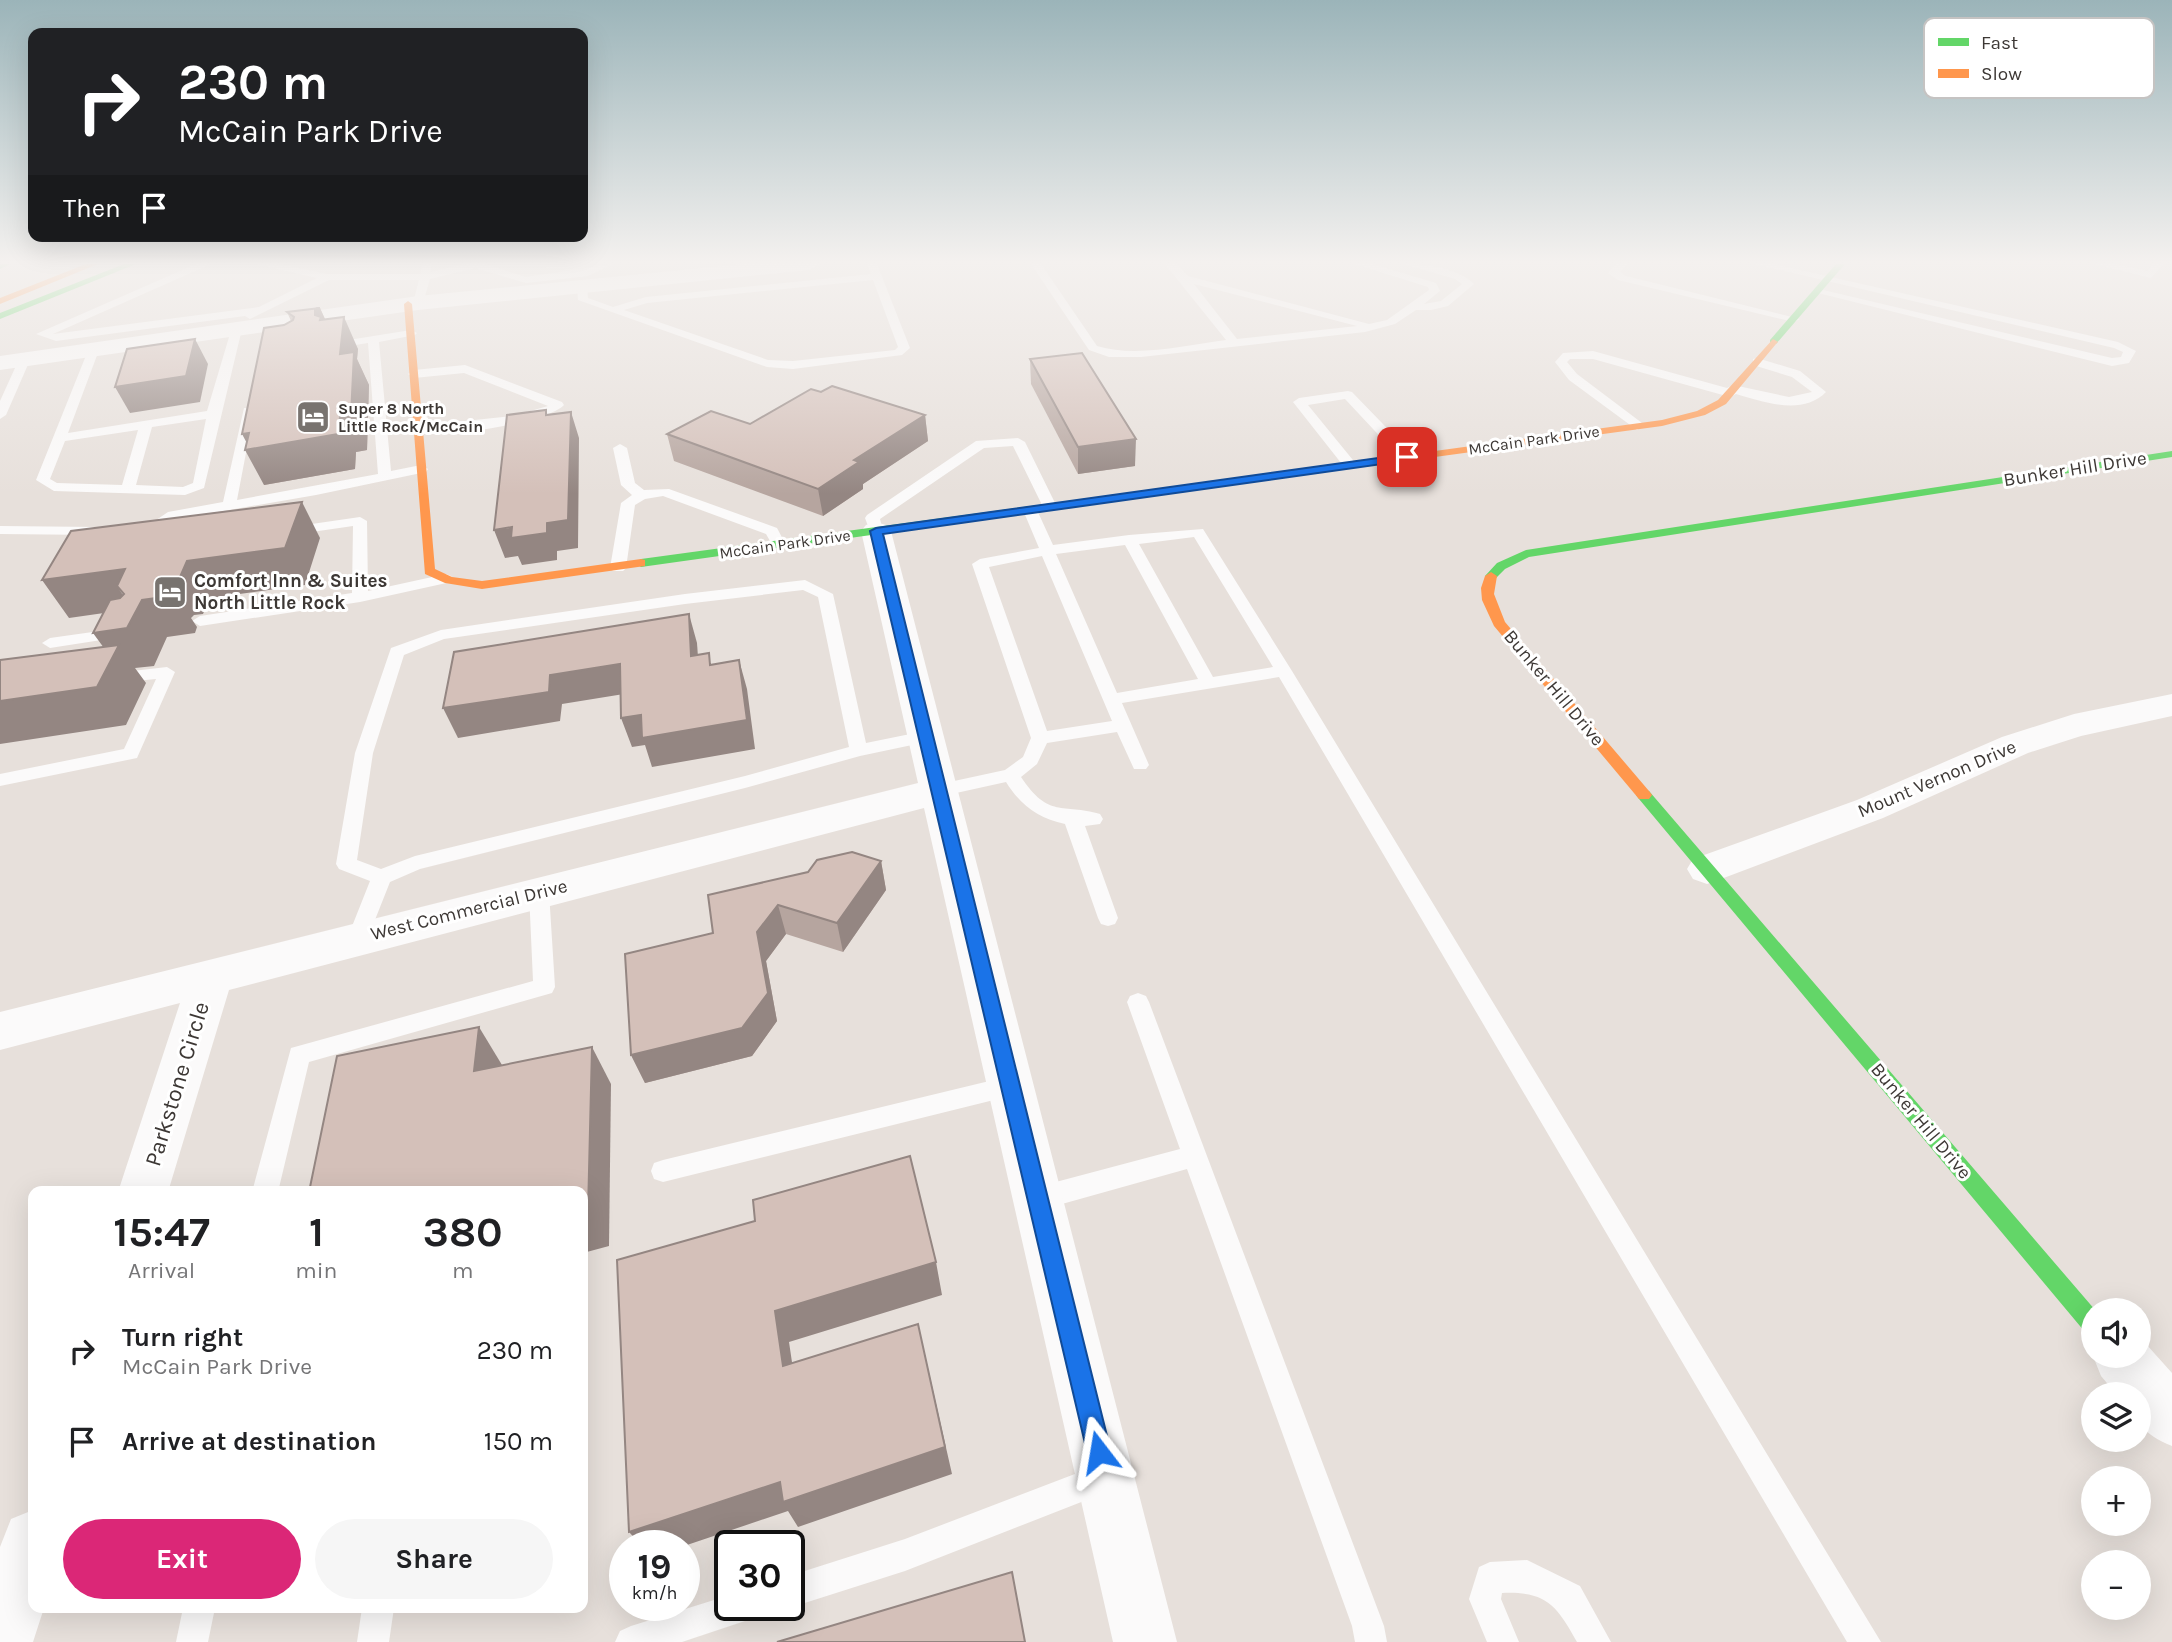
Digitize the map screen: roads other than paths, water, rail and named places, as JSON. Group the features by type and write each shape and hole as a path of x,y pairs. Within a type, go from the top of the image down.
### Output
{"main road":[{"path":"412,341 427,564 429,571 446,579"},
{"name":"McCain Park Drive","path":"446,579 463,583 501,584 1637,426 1709,411 1732,391 1775,341"},
{"name":"Bunker Hill Drive","path":"2081,1310 1499,623 1486,598 1486,585 1492,573 1507,561 1526,554 2172,454"}],"street":[{"path":"0,363 156,341"},
{"path":"876,531 1145,1642"},
{"name":"Mount Vernon Drive","path":"1707,869 1870,809 2015,745 2074,726 2172,705"},
{"name":"West Commercial Drive","path":"0,1031 938,791"},
{"name":"Parkstone Circle","path":"145,1186 211,976"},
{"path":"2132,1368 2167,1404"},
{"path":"1,1642 28,1557"}],"lane":[{"path":"93,350 43,480 54,487 172,492 185,491 199,485 226,341"},
{"path":"336,345 363,341"},
{"path":"373,341 386,477"},
{"path":"702,341 767,363 793,365 898,353 904,348 901,341"},
{"path":"1088,341 1093,348 1109,354 1262,341"},
{"path":"1232,341 1235,344"},
{"path":"2031,341 2112,362 2125,359 2130,351 2118,345 2096,341"},
{"path":"1637,426 1573,377 1561,362 1567,355 1593,355 1764,398 1789,401 1813,398 1819,392 1796,374 1757,362"},
{"path":"0,415 6,388 24,360"},
{"path":"414,374 465,369 558,405 551,412 528,417 418,430"},
{"path":"1350,465 1299,402 1348,395 1407,457"},
{"path":"229,506 251,397"},
{"path":"59,438 213,414"},
{"path":"128,491 146,425"},
{"path":"876,531 872,519 981,444 1018,442 1051,507"},
{"path":"620,448 628,485 641,495"},
{"path":"142,537 173,515 421,469"},
{"path":"618,568 628,503 641,495 664,492 676,496 772,531 779,545"},
{"path":"1030,510 1050,550 1140,765"},
{"path":"279,533 360,521 360,597"},
{"path":"0,530 108,531"},
{"path":"938,791 1010,775 1031,760 1040,738 980,564 1050,550 1198,532 1284,671 1865,1642"},
{"path":"1129,539 1208,683"},
{"path":"200,621 360,597 446,579"},
{"path":"859,750 825,594 805,585 684,599 441,635 397,652 363,752 346,864 382,877 415,863 745,782 859,750 925,737"},
{"path":"50,643 139,630"},
{"path":"1112,699 1284,671"},
{"path":"0,780 131,754 167,672 102,680"},
{"path":"1040,738 1123,725"},
{"path":"1010,775 1022,795 1040,809 1059,818 1083,819 1108,918"},
{"path":"358,939 382,877"},
{"path":"266,1186 299,1055 544,987 539,892"},
{"path":"1138,1002 1359,1601 1371,1642"},
{"path":"663,1171 1010,1086"},
{"path":"1037,1199 1195,1156"},
{"path":"805,1587 905,1555 1105,1478"},
{"path":"1503,1642 1485,1599 1490,1578 1527,1576 1569,1597 1595,1642"},
{"path":"192,1642 198,1613"},
{"path":"373,1642 377,1613"},
{"path":"631,1642 714,1616"}],"place":[{"name":"Super 8 North Little Rock/McCain","path":"313,417"},
{"name":"Comfort Inn & Suites North Little Rock","path":"170,592"}]}
